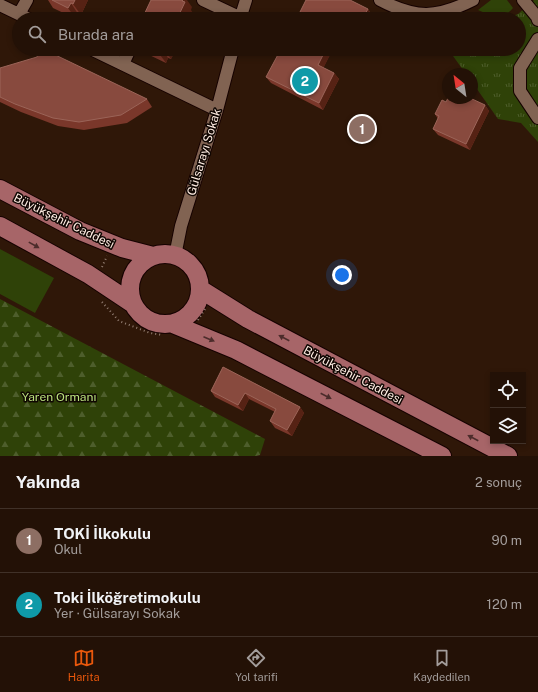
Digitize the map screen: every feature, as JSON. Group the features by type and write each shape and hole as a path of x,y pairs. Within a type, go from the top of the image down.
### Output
{"main road":[{"name":"Büyükşehir Caddesi","path":"0,189 80,231 122,248 153,256"},
{"path":"0,226 88,274 133,304"},
{"path":"173,324 184,319 193,310 198,300 200,289 198,278 193,268 185,261 175,256 164,254 153,256 143,262 135,270 130,281 129,293 133,304 140,314 149,321 161,324 173,324 236,350 442,456"},
{"name":"Büyükşehir Caddesi","path":"200,289 248,319 508,456"}],"street":[{"path":"25,12 27,0"},
{"path":"203,0 228,12"},
{"path":"242,12 246,0"},
{"path":"380,0 394,7 410,12"},
{"path":"443,12 473,0"},
{"path":"523,0 538,20"},
{"path":"0,5 14,12"},
{"path":"538,39 520,68 520,91 538,118"},
{"path":"106,56 217,110"},
{"path":"123,64 127,56"},
{"name":"Gülsarayı Sokak","path":"175,256 181,226 217,110 230,56"}],"green space":[{"path":"491,0 507,0 513,8 509,12 484,12 478,10"},
{"path":"534,0 538,0 538,142 521,123 498,119 478,91 478,68 462,68 453,56 526,56 526,12 520,12"},
{"path":"0,249 54,278 35,313 0,294"},
{"name":"Yaren Ormanı","path":"0,299 265,439 260,455 0,456"}],"building":[{"path":"52,0 75,0 68,8"},
{"path":"151,0 183,0 182,1 185,2 180,12 145,12"},
{"path":"306,0 350,0 368,9 366,12 300,12"},
{"path":"58,56 147,99 121,115 79,122 53,118 0,97 0,68 37,57"},
{"path":"277,56 322,56 318,65 334,73 319,103 266,77"},
{"path":"442,100 442,104 478,104 478,102 485,105 466,144 433,129 439,116 435,114"},
{"path":"223,367 300,407 287,430 270,421 276,409 245,393 238,405 211,391"}],"place":[{"name":"Toki İlköğretimokulu","path":"305,81"},
{"name":"TOKİ İlkokulu","path":"362,129"}]}
